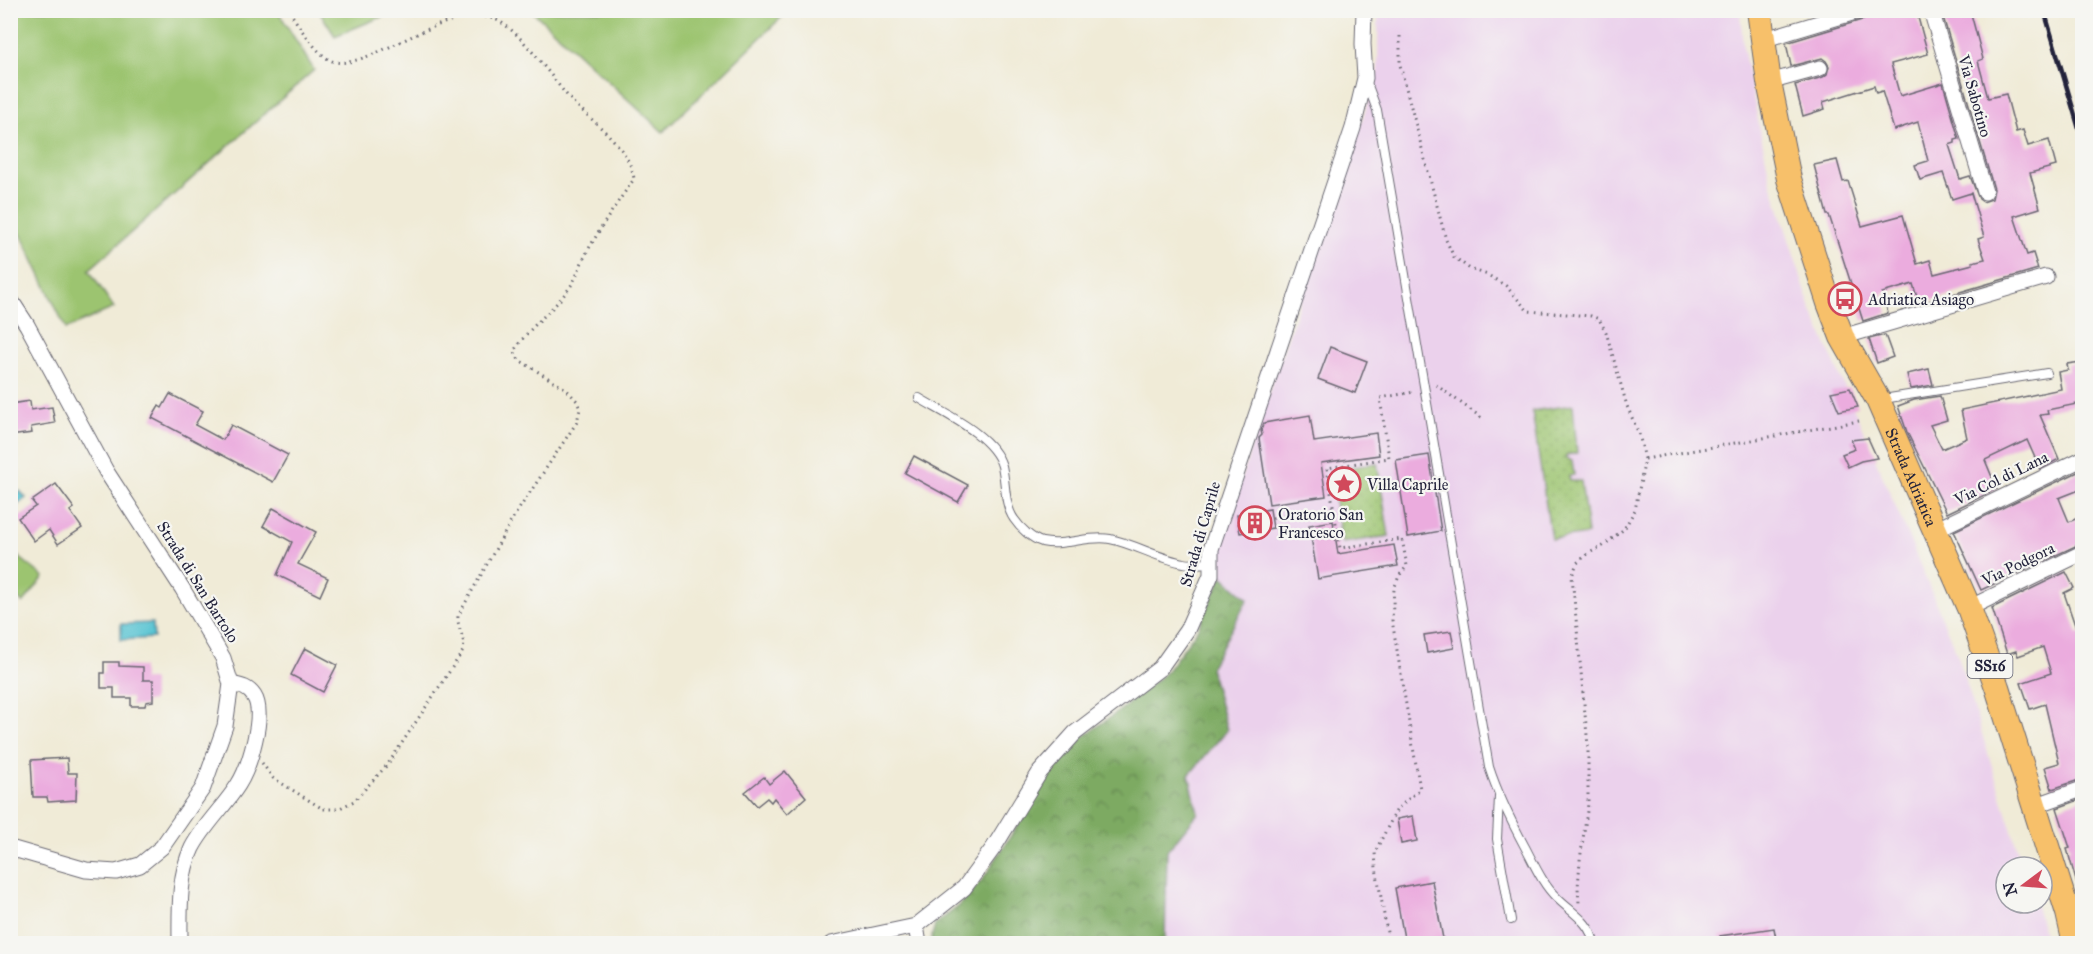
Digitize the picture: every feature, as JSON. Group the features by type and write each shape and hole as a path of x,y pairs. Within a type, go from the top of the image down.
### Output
{"main road":[{"name":"Strada Adriatica","path":"1759,10 1768,82 1789,179 1822,283 1842,337 1878,400 1969,608 1997,687 2068,913 2075,944"}],"street":[{"name":"Strada di Caprile","path":"831,944 916,926 963,888 994,848 1040,772 1075,733 1160,668 1187,630 1211,574 1211,549 1353,128 1365,78 1364,10"},
{"path":"1762,39 1862,10"},
{"name":"Via Sabotino","path":"1931,10 1985,192"},
{"path":"1768,82 1820,68"},
{"path":"1842,337 2046,277"},
{"name":"Strada di San Bartolo","path":"10,299 27,325 106,471 182,588 224,658 231,684 225,726 203,788 162,847 140,865 116,872 86,870 10,848"},
{"name":"Via Col di Lana","path":"1935,530 2082,459"},
{"name":"Via Podgora","path":"1969,608 2082,554"},
{"path":"180,944 181,896 185,868 192,848 238,784 249,761 258,717 256,698 246,687 231,684"},
{"path":"2034,806 2082,789"},
{"path":"916,926 919,944"}],"lane":[{"path":"1365,78 1377,110 1489,767 1499,796 1536,869 1555,897 1581,918 1593,933 1594,944"},
{"path":"1878,400 2047,373"},
{"path":"919,398 965,426 987,443 1001,465 1013,518 1041,542 1060,543 1088,538 1110,539 1184,564 1211,563"},
{"path":"1499,796 1497,840 1511,920"}],"path":[{"path":"249,761 262,763 273,778 323,809 338,809 354,801 388,764 407,736 463,651 465,642 457,626 458,616 513,518 577,422 580,409 577,401 566,388 519,360 514,351 573,283 598,232 634,179 633,168 617,144 572,100 515,34 495,19 476,16 425,29 372,55 350,62 330,60 303,33 289,10"},
{"path":"1400,36 1400,65 1446,240 1454,257 1470,269 1488,275 1506,286 1528,311 1591,316 1599,319 1606,332 1645,459 1635,510 1624,530 1577,562 1572,576 1588,747 1588,804 1578,888 1581,918"},
{"path":"1422,375 1482,418"},
{"path":"1389,944 1375,852 1397,809 1420,789 1392,620 1394,589 1399,576 1407,566 1402,539 1340,548 1327,468 1389,458 1380,398 1425,391"},
{"path":"1645,459 1859,421"},
{"path":"1272,518 1334,507"}],"shaded area":[{"path":"1380,11 1740,11 1743,47 1770,179 1810,306 1959,659 2019,855 1994,855 1994,915 2039,915 2047,943 1165,944 1167,851 1198,813 1189,775 1227,730 1210,668 1247,599 1222,576 1220,547 1260,419 1378,74"}],"green space":[{"path":"11,10 278,11 314,70 89,270 114,308 66,329 11,213"},
{"path":"319,11 396,11 335,36"},
{"path":"532,11 788,11 663,132"},
{"path":"1573,405 1577,453 1567,455 1565,458 1572,461 1574,475 1569,476 1570,481 1581,481 1588,534 1551,539 1532,411"},
{"path":"1377,463 1389,536 1342,543 1330,471"},
{"path":"10,550 44,577 23,603 11,593"},
{"path":"1222,576 1248,599 1210,668 1227,730 1189,775 1198,813 1167,851 1165,943 930,944 935,924 959,906 983,879 1054,769 1083,737 1127,705 1167,671 1197,630"}],"water":[{"path":"20,491 26,498 11,510 11,498"},
{"path":"153,623 154,638 121,640 121,624"}],"building":[{"path":"1916,10 1928,54 1891,64 1900,96 1943,83 1959,139 1949,145 1960,179 1970,176 1979,199 1983,202 1992,199 1994,189 1941,10 1970,10 1983,59 1978,61 1988,98 2006,94 2016,132 2023,130 2028,146 2049,140 2056,166 2030,173 2040,208 2014,216 2027,255 2033,253 2038,269 1919,304 1913,284 1882,293 1888,313 1863,321 1829,215 1827,215 1814,165 1837,160 1843,182 1848,181 1862,226 1903,215 1917,264 1930,260 1934,274 1985,259 1978,239 1984,237 1971,193 1952,199 1943,173 1920,180 1915,165 1928,161 1918,122 1894,130 1882,91 1876,93 1874,86 1823,102 1825,109 1803,116 1795,85 1823,77 1827,74 1829,66 1822,58 1791,66 1786,43 1865,19 1871,12"},
{"path":"1885,335 1893,357 1877,363 1869,339"},
{"path":"1330,347 1367,361 1355,393 1318,379"},
{"path":"2081,362 2082,403 2047,410 2048,414 2040,415 2059,459 2040,469 2027,440 1985,460 1997,489 1947,513 1907,432 1898,406 1914,400 1940,396 1947,420 1930,425 1942,449 1967,438 1961,410 2061,389 2058,372 2068,370 2067,364"},
{"path":"1929,369 1933,385 1911,389 1907,374"},
{"path":"1850,388 1858,407 1839,411 1831,392"},
{"path":"170,394 203,411 195,425 223,440 231,425 288,455 273,482 152,418 159,406 162,408"},
{"path":"30,401 31,410 52,407 55,423 31,427 32,433 10,436 10,404"},
{"path":"1310,415 1314,442 1376,433 1379,455 1321,463 1326,496 1269,504 1259,438 1262,435 1261,430 1264,423"},
{"path":"1868,438 1877,458 1861,461 1848,467 1842,454 1855,449 1851,440"},
{"path":"1429,455 1441,531 1408,537 1396,460"},
{"path":"914,456 968,485 958,502 905,473"},
{"path":"2082,470 2082,489 2059,498 2069,522 2082,516 2082,543 1981,590 1954,531"},
{"path":"56,484 74,508 70,511 82,528 58,544 49,530 34,541 18,518 36,506 32,501"},
{"path":"273,508 316,532 298,564 328,578 320,596 277,575 292,542 263,526"},
{"name":"Oratorio San Francesco","path":"1270,509 1273,528 1240,533 1237,515"},
{"path":"1333,521 1338,554 1394,545 1398,566 1318,579 1309,525"},
{"path":"2066,572 2074,588 2064,593 2078,634 2082,632 2082,779 2052,789 2045,767 2059,763 2045,704 2030,709 2021,683 2051,673 2043,647 2018,656 2016,651 2007,654 1992,608"},
{"path":"1451,631 1454,648 1427,653 1424,635"},
{"path":"305,648 337,665 323,692 291,675"},
{"path":"104,662 119,662 119,666 143,667 143,680 153,680 153,701 146,702 145,706 131,706 131,698 114,698 114,688 101,688"},
{"path":"67,758 68,773 77,773 76,800 48,802 47,797 33,797 31,760"},
{"path":"785,771 806,797 787,814 774,798 771,802 767,798 757,806 745,792 764,777 769,784"},
{"path":"2082,799 2082,891 2079,891 2067,849 2070,848 2057,808"},
{"path":"1413,816 1417,841 1401,844 1397,819"},
{"path":"1432,881 1444,944 1405,944 1395,888"},
{"path":"1774,928 1777,944 1721,944 1720,936"}],"railway":[{"path":"2044,10 2082,139"}],"place":[{"name":"Adriatica Asiago","path":"1845,299"},
{"name":"Villa Caprile","path":"1344,484"},
{"name":"Oratorio San Francesco","path":"1255,523"}]}
